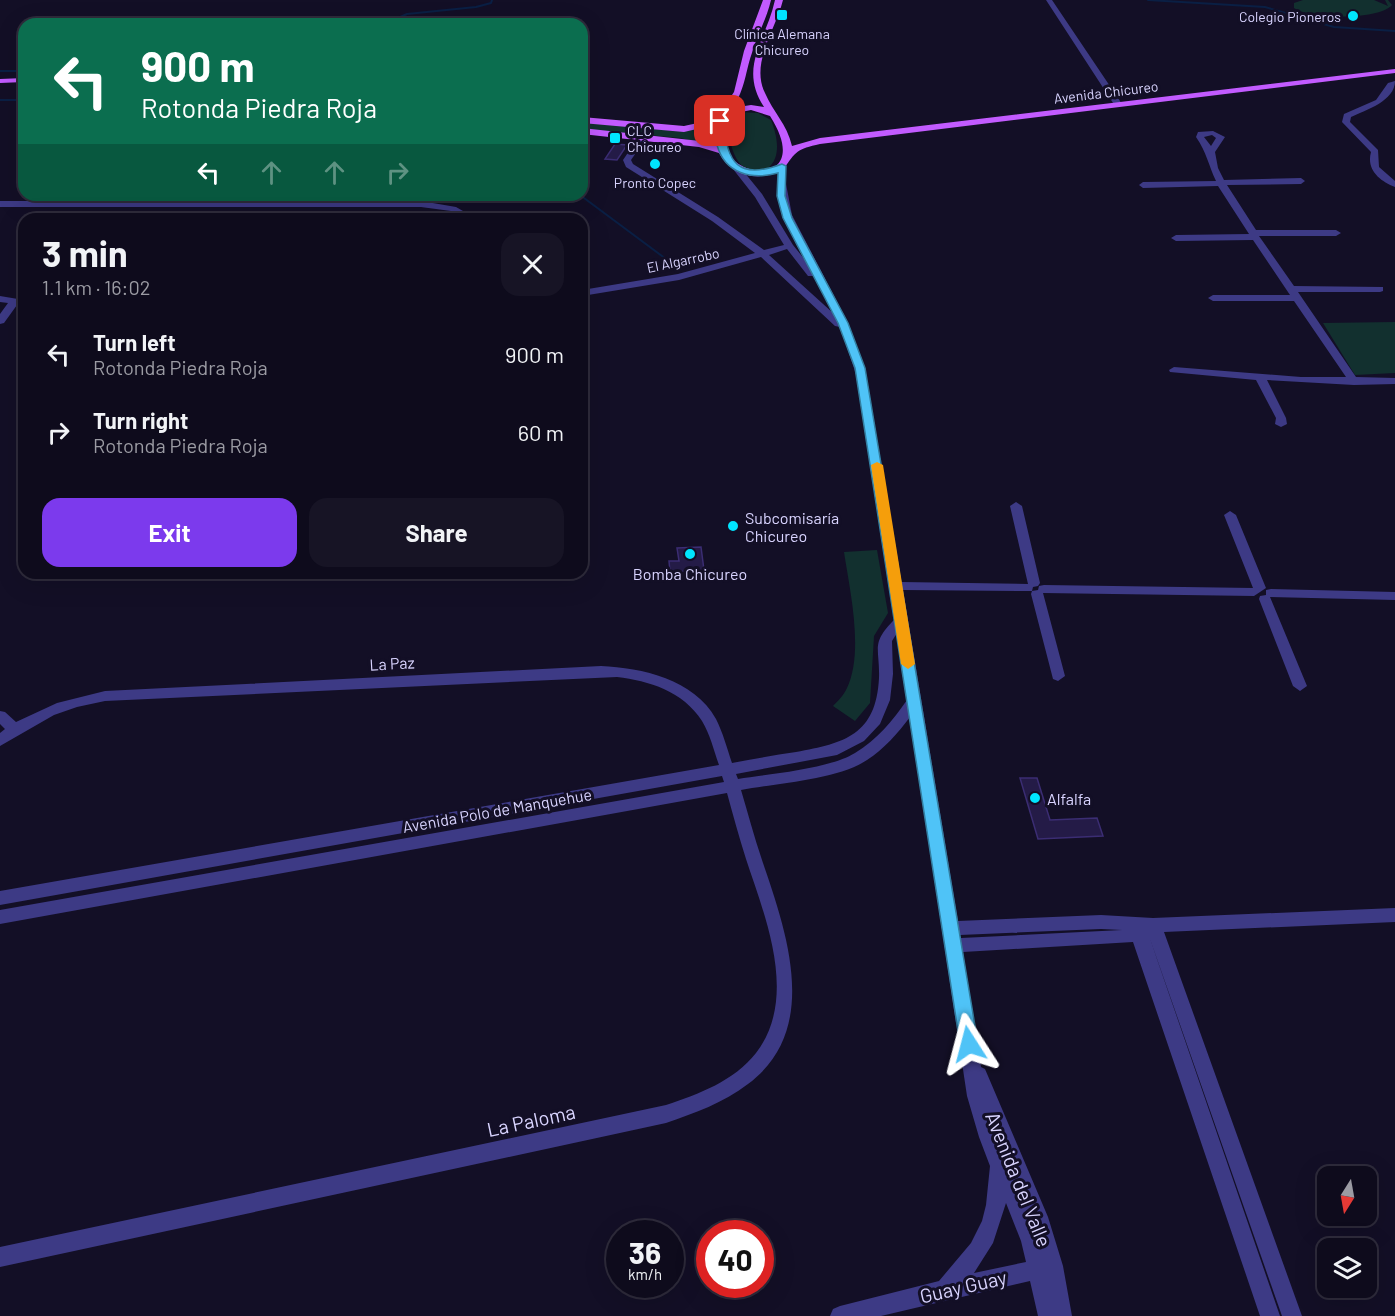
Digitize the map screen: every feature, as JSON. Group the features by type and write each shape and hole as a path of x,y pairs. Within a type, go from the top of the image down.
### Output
{"main road":[{"path":"767,0 747,54 740,89 723,117 719,134 723,151 736,169 761,173 774,171 782,166 786,154 785,135 776,115 760,94 756,75 779,0"},
{"name":"Avenida Chicureo","path":"786,154 798,146 820,141 1395,71"},
{"path":"0,81 18,81"},
{"path":"588,121 684,129 750,108 776,115"},
{"path":"588,132 700,144 723,151"},
{"name":"Avenida Chicureo","path":"785,135 801,140 820,141"}],"street":[{"path":"1049,0 1118,104"},
{"path":"1395,83 1379,102 1347,116 1346,122 1375,152 1373,158 1378,174 1395,184"},
{"path":"643,137 627,160 628,165 738,235 765,255 791,275 848,333"},
{"path":"1211,152 1220,183 1354,382"},
{"name":"Avenida del Valle","path":"782,166 781,196 787,218 848,333 864,387 954,945 976,1096 997,1159 1046,1268 1062,1316"},
{"name":"Avenida del Valle","path":"736,169 759,196 789,246 835,307"},
{"path":"1143,185 1301,181"},
{"path":"247,208 251,201"},
{"path":"0,204 247,208 428,205 453,209 461,213"},
{"path":"1176,238 1336,233"},
{"path":"734,263 738,235"},
{"name":"El Algarrobo","path":"588,292 679,277 765,255 789,246"},
{"path":"1291,289 1380,289"},
{"path":"1213,298 1297,298"},
{"path":"0,299 18,302"},
{"path":"0,321 18,303"},
{"path":"1174,370 1354,382 1395,381"},
{"path":"1260,377 1281,418 1281,424"},
{"path":"1016,506 1058,676"},
{"path":"1230,515 1300,687"},
{"path":"896,586 1395,596"},
{"name":"Avenida Polo de Manquehue","path":"0,917 729,779 827,753 850,745 865,734 878,717 884,702 886,636 901,620"},
{"name":"La Paz","path":"0,741 14,729 59,706 105,696 616,671 652,677 693,701 709,720 729,779"},
{"name":"Avenida Polo de Manquehue","path":"0,898 729,779 806,774 849,763 880,742 914,701"},
{"path":"0,716 14,729"},
{"name":"La Paloma","path":"0,1257 666,1114 704,1102 732,1088 760,1062 772,1043 783,1010 784,981 778,938 729,779"},
{"path":"951,928 1101,922 1142,927 1395,915"},
{"path":"954,945 1128,937 1142,927"},
{"path":"1142,927 1270,1316"},
{"path":"1142,927 1292,1316"},
{"name":"Avenida del Valle","path":"969,1044 994,1116 1038,1217 1046,1268 1048,1316"},
{"path":"945,1290 975,1258 991,1228 998,1193 997,1159"},
{"name":"Guay Guay","path":"840,1316 1046,1268"}],"green space":[{"path":"1303,0 1374,0 1388,6 1385,0 1388,0 1392,5 1374,13 1344,17 1315,15 1294,8 1294,3"},
{"path":"741,112 758,113 771,120 777,152 768,168 758,170 747,168 741,165 734,154 729,134 730,120 732,115"},
{"path":"588,123 675,131 713,127 717,146 680,138 588,130"},
{"path":"1395,322 1395,373 1355,375 1323,323"},
{"path":"877,550 888,613 874,636 870,703 855,721 833,706 847,688 855,657 854,621 844,552"}],"building":[{"path":"615,144 627,145 617,160 605,159"},
{"name":"Bomba Chicureo","path":"701,547 704,570 670,572 669,561 679,561 677,548"},
{"name":"Alfalfa","path":"1020,778 1037,778 1050,820 1097,818 1103,836 1038,839"}],"waterway":[{"path":"398,18 407,14 476,7 491,3 492,0"},
{"path":"1148,0 1265,7 1334,27 1395,31"},
{"path":"0,71 18,71"},
{"path":"0,100 18,100"},
{"path":"588,201 666,259"}],"slow traffic":[{"path":"877,465 908,664"}],"place":[{"name":"Clínica Alemana Chicureo","path":"782,15"},
{"name":"Colegio Pioneros","path":"1353,16"},
{"name":"CLC Chicureo","path":"615,138"},
{"name":"Pronto Copec","path":"655,164"},
{"name":"Subcomisaría Chicureo","path":"733,526"},
{"name":"Bomba Chicureo","path":"690,554"},
{"name":"Alfalfa","path":"1035,798"}],"route":[{"path":"720,121 721,145 725,156 736,169 761,173 774,171 782,166 781,196 787,218 843,323 860,368 969,1044"}]}
